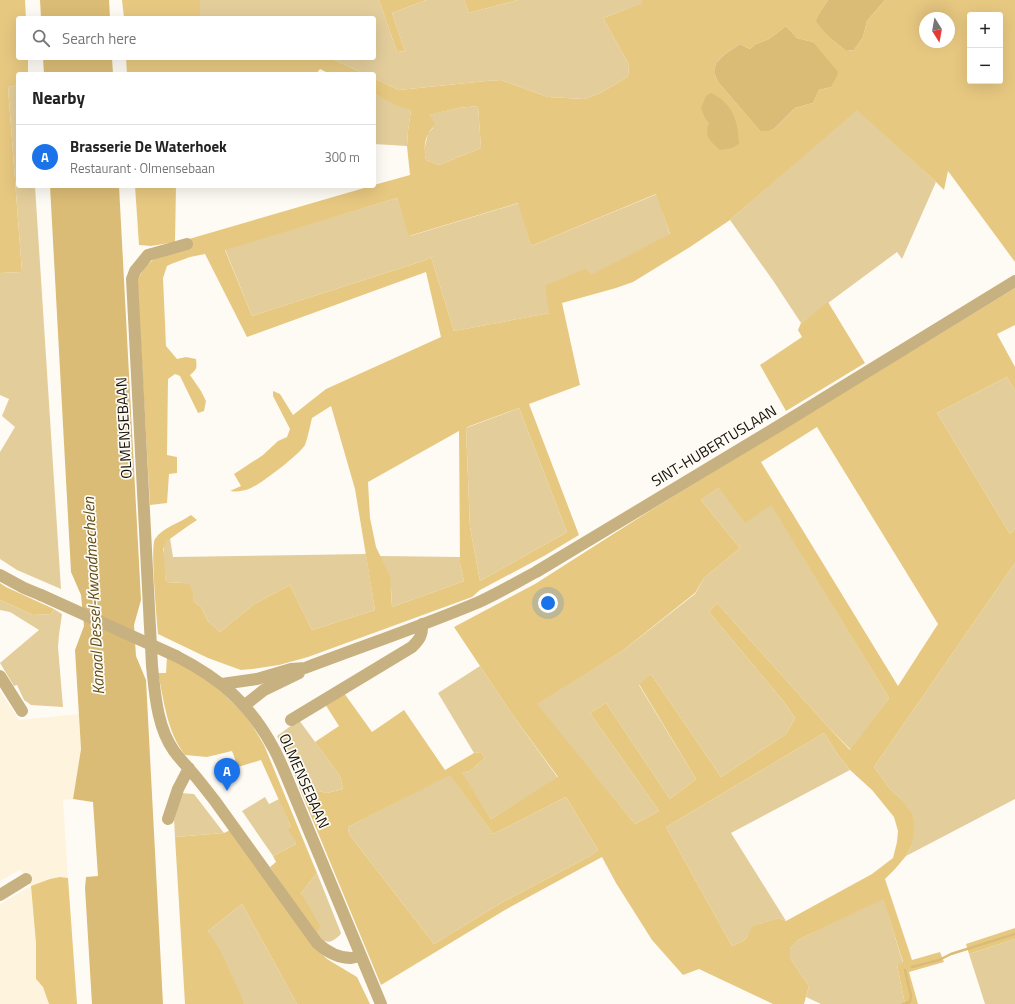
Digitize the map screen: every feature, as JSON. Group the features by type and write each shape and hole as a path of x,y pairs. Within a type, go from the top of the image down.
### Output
{"street":[{"name":"OLMENSEBAAN","path":"187,244 148,255 135,270 132,279 152,666 155,694 161,724 166,738 174,751 215,801 317,943 324,950 338,956 351,958 360,956"},
{"name":"SINT-HUBERTUSLAAN","path":"222,684 257,679 305,668 480,602 530,575 777,427 1015,281"},
{"name":"OLMENSEBAAN","path":"0,575 24,588 192,664 222,684 245,705 275,750 381,1004"},
{"path":"291,720 412,647 418,640 422,631 422,624"},
{"name":"SINT-HUBERTUSLAAN","path":"245,705 264,690 296,675 305,668"},
{"path":"0,676 22,710"},
{"path":"168,818 178,789 189,768"},
{"path":"0,895 26,879"}],"shaded area":[{"path":"0,0 25,0 26,16 16,16 16,60 28,60 28,72 16,72 16,85 8,87 22,272 0,273"},
{"path":"122,0 200,0 200,16 124,16"},
{"path":"200,0 379,0 397,52 405,51 392,13 426,0 464,0 469,13 518,0 641,0 643,3 603,18 629,65 628,76 600,93 584,99 548,97 501,80 399,90 376,79 376,72 361,72 334,60 376,60 376,16 200,16"},
{"path":"379,0 426,0 392,13 405,51 397,52"},
{"path":"464,0 518,0 469,13"},
{"path":"641,0 828,0 820,12 817,21 826,33 846,51 854,50 863,37 867,21 885,0 1015,0 1015,262 948,171 944,190 857,110 730,220 690,247 633,282 562,303 580,385 529,404 579,535 544,556 480,590 472,597 308,657 279,665 241,670 208,658 158,634 153,569 155,539 162,531 191,515 197,520 167,541 163,549 166,582 190,585 193,594 193,601 201,607 208,621 220,632 254,604 290,585 312,630 375,610 355,489 331,406 312,418 306,442 302,449 263,481 246,490 230,491 241,486 234,474 263,455 278,441 287,437 290,429 273,396 273,391 280,394 293,415 326,389 441,337 426,272 247,337 205,254 190,257 167,266 163,278 166,346 177,359 186,357 196,359 196,368 190,375 206,401 204,411 198,413 180,376 175,374 168,379 167,455 177,457 177,473 169,474 167,503 150,505 138,294 138,279 144,268 155,258 189,239 364,188 376,188 376,184 410,175 407,146 411,110 398,106 376,95 376,79 399,90 501,80 548,97 584,99 600,93 628,76 629,65 603,18 642,3","holes":["786,26 797,38 813,42 831,87 819,90 813,103 795,108 774,129 760,131 718,82 714,72 716,63 725,54 740,44 750,49 756,44 769,39","478,106 481,148 439,165 426,160 426,140 435,124 429,115 458,108","656,194 670,234 591,275 587,268 545,286 549,313 454,331 431,257 423,261 252,316 225,250 397,198 409,236 518,203 531,246","519,408 567,532 480,581 470,527 466,428","459,431 460,564 464,581 392,607 390,576 376,547 370,518 368,482"]},
{"path":"126,60 334,60 361,72 326,72 320,69 318,72 127,72"},
{"path":"16,85 16,188 35,188 61,589 17,570 0,559 0,452 15,427 2,416 9,399 0,395 0,273 22,272 8,87"},
{"path":"376,95 411,110 407,146 376,144"},
{"path":"478,106 481,148 439,165 426,160 424,151 428,133 433,128 428,115 458,108"},
{"path":"857,109 936,182 902,259 897,252 801,323 730,220"},
{"path":"135,188 176,188 175,242 151,246 139,245"},
{"path":"657,194 670,235 591,276 587,268 549,313 454,331 431,257 423,261 252,316 225,249 397,198 410,236 519,203 531,246"},
{"path":"1015,288 1015,325 997,334 1015,367 1015,391 1007,377 937,413 1010,534 1015,528 1015,563 874,767 890,789 901,799 912,814 914,827 912,845 906,856 885,879 912,960 940,952 944,962 909,972 918,1004 905,1004 897,965 903,962 883,899 798,940 790,949 790,958 809,986 804,1004 773,1004 699,969 683,975 652,940 616,883 602,857 505,910 381,985 301,792 314,790 327,793 343,789 340,776 315,742 339,726 325,704 344,693 372,732 404,710 445,770 474,753 481,752 485,758 470,771 462,773 491,819 558,777 514,717 454,627 535,584 651,510","holes":["817,427 938,624 898,686 761,462","719,488 745,523 771,505 889,698 850,750 717,603 709,612 784,702 795,718 786,734 721,777 651,674 639,684 696,779 670,799 606,703 590,713 659,811 635,824 537,704 621,652 695,593 704,578 740,548 701,500","824,733 850,770 872,790 894,817 898,831 893,858 872,874 786,921 779,918 752,926 747,937 743,941 732,946 666,827","450,775 493,834 566,797 598,850 590,856 501,903 434,944 349,834 348,827"]},
{"path":"828,302 865,363 786,411 760,365 802,337 798,330 801,323"},
{"path":"1007,377 1015,391 1015,528 1010,534 937,413"},
{"path":"519,408 567,532 480,581 470,527 466,428"},
{"path":"719,488 771,504 889,698 851,750 830,729 717,603 709,612 784,702 795,718 786,734 721,777 651,674 639,685 696,779 670,799 606,703 590,713 659,811 635,824 536,704 621,652 695,594 704,578 740,548 701,500"},
{"path":"170,538 173,557 366,554 375,610 312,630 290,585 254,604 220,632 208,621 201,607 193,601 193,594 183,583 166,582 163,552 166,542"},
{"path":"380,556 460,557 464,581 392,607 391,589"},
{"path":"1015,563 1015,799 906,856 912,845 901,799 890,789 874,767"},
{"path":"0,583 54,609 51,614 33,615 0,600"},
{"path":"0,600 33,615 51,614 54,609 62,614 58,647 63,707 31,705 24,700 17,685 14,686 0,663 39,630 10,612 0,610"},
{"path":"167,657 184,664 217,688 242,711 264,745 317,873 301,893 320,926 316,934 270,867 276,862 273,856 296,844 288,829 291,827 261,760 238,767 232,751 207,757 185,755 170,726 164,705 158,673 166,673"},
{"path":"480,666 514,717 558,778 491,819 461,773 470,771 485,758 481,752 474,753 438,693"},
{"path":"0,691 19,720 79,714 81,749 73,799 63,800 68,878 60,877 36,943 36,979 43,987 49,1004 0,1004 0,904 31,886 20,870 0,881"},
{"path":"299,720 340,776 343,789 327,793 314,790 301,792 277,736"},
{"path":"824,733 850,770 731,833 786,921 779,918 753,926 743,941 732,946 666,827"},
{"path":"450,774 493,834 566,797 598,850 590,856 501,903 434,944 349,834 348,827"},
{"path":"181,793 194,794 224,833 175,837 174,820"},
{"path":"265,797 269,804 279,799 291,827 289,829 296,844 273,856 242,811"},
{"path":"230,830 311,943 327,959 357,977 370,1004 297,1004 242,904 208,931 220,950 245,1004 185,1004 175,837 224,833"},
{"path":"317,873 341,933 330,942 319,939 301,893"},
{"path":"60,877 68,878 77,1004 49,1004 43,987 36,979 36,943 31,886"},
{"path":"883,898 903,963 897,965 905,1004 821,1004 806,997 809,986 790,958 790,949 798,940"},
{"path":"242,904 297,1004 245,1004 208,931"},
{"path":"1015,928 1015,939 969,954 966,944"},
{"path":"1015,939 1015,1004 985,1004 969,954"}],"water":[{"path":"40,0 109,0 110,16 41,16"},
{"path":"828,0 885,0 867,21 863,37 854,50 846,51 826,33 816,21"},
{"path":"786,26 797,38 813,42 838,72 831,87 819,90 813,103 795,108 774,129 760,131 718,82 714,72 716,63 725,54 740,44 750,49 756,44 769,39"},
{"path":"43,60 112,60 113,72 44,72"},
{"path":"711,93 723,101 734,115 739,144 732,148 720,150 709,138 707,132 709,123 701,108 706,96"},
{"name":"Kanaal Dessel-Kwaadmechelen","path":"50,188 119,188 141,600 134,625 136,656 146,680 163,1004 92,1004 85,888 86,877 98,876 93,802 73,799 81,749 75,650 84,626 81,595 71,572"}],"waterway":[{"path":"912,967 939,960 951,954 1015,934"},
{"path":"903,1004 910,1002 911,996 905,970"}],"place":[{"name":"Brasserie De Waterhoek","path":"227,791"}]}
